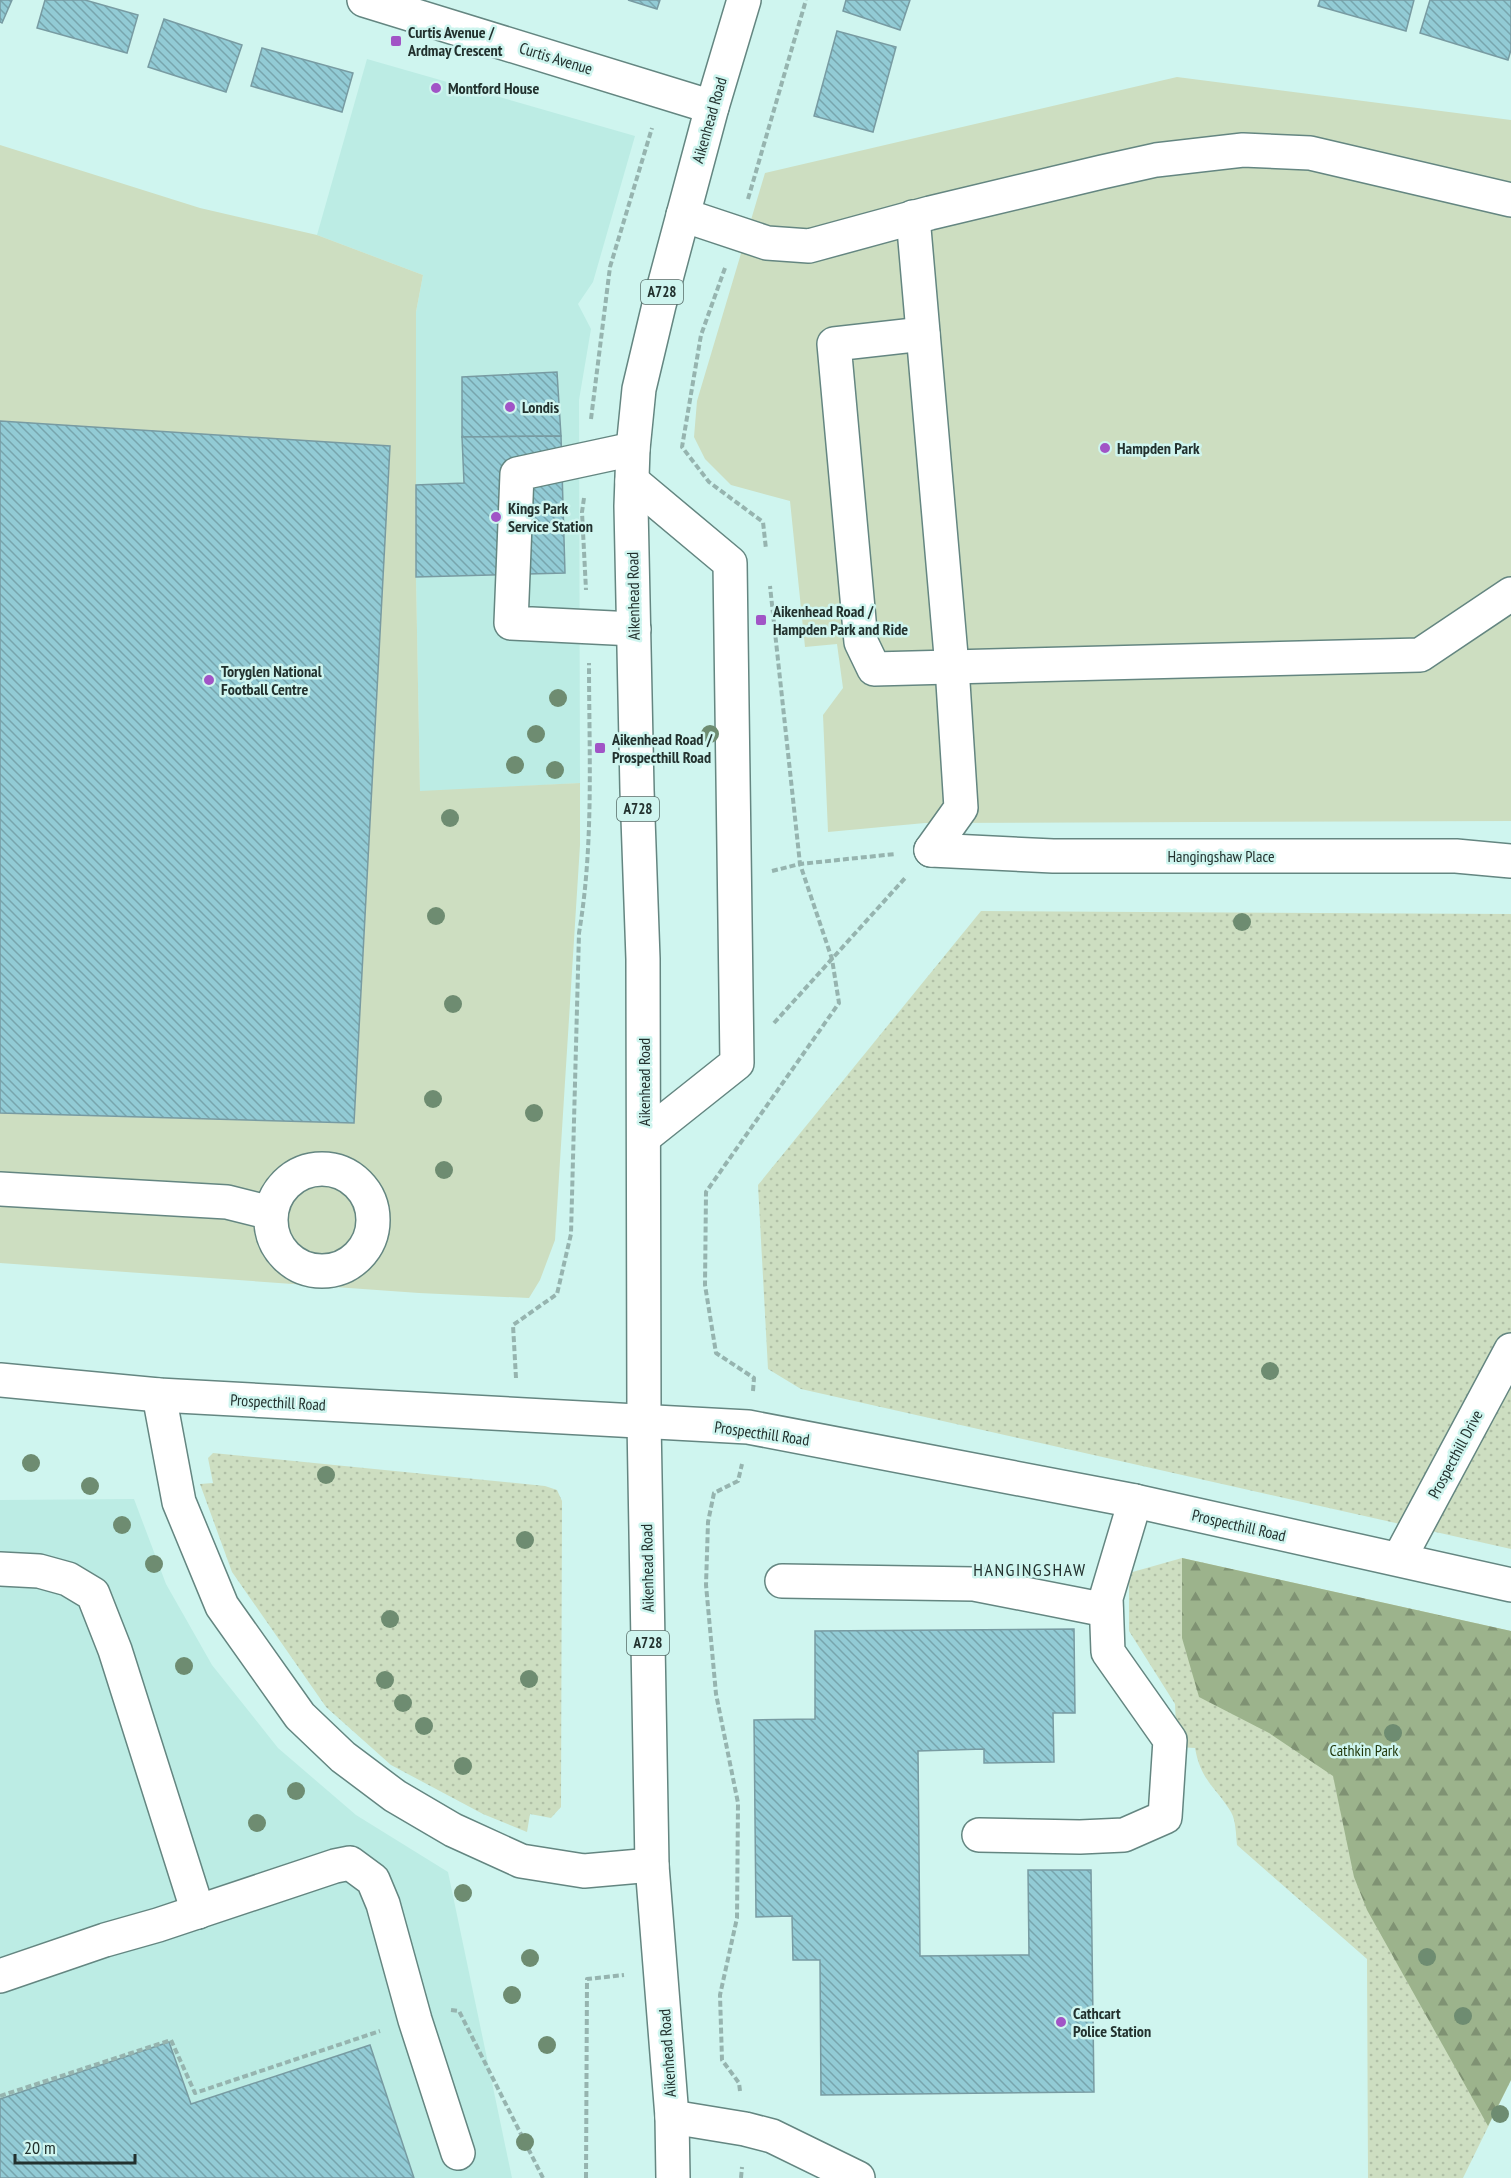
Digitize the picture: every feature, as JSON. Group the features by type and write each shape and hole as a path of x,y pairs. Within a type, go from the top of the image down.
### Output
{"main road":[{"name":"Curtis Avenue","path":"364,0 712,107"},
{"name":"Aikenhead Road","path":"673,2178 672,2117 652,1865 644,1421 644,959 637,790 633,449 639,389 659,304 712,107 744,0"},
{"path":"683,215 768,243 809,246 913,217 1156,160 1243,150 1310,153 1511,200"},
{"path":"913,217 952,668 961,808 931,850"},
{"path":"923,334 834,344 861,642 874,669 1420,655 1511,594"},
{"path":"633,449 517,474 511,623 634,629"},
{"path":"632,481 730,563 737,1064 644,1137"},
{"name":"Hangingshaw Place","path":"931,850 1053,856 1456,856 1511,861"},
{"path":"0,1189 227,1202 271,1213"},
{"name":"Prospecthill Drive","path":"1399,1559 1511,1350"},
{"name":"Prospecthill Road","path":"0,1380 159,1395 748,1427 1135,1501 1511,1585"},
{"path":"159,1395 179,1502 222,1606 300,1716 343,1756 395,1796 453,1830 521,1861 584,1871 652,1865"},
{"path":"979,1835 1080,1837 1124,1835 1165,1817 1170,1740 1108,1652 1106,1598 1135,1501"},
{"path":"0,1569 39,1571 68,1579 93,1594 115,1650 198,1912"},
{"path":"782,1581 974,1584 1106,1610"},
{"path":"0,1976 105,1940 350,1863 373,1880 383,1904 415,2020 458,2153"},
{"path":"672,2117 745,2129 772,2136 858,2178"}],"path":[{"path":"518,1414 513,1325 557,1294 571,1234 579,933 586,895 588,813 588,627 582,512 593,390 610,267 662,90"},
{"path":"735,880 800,864 931,850"},
{"path":"737,1064 931,850"},
{"path":"586,2178 587,1979 661,1970"},
{"path":"0,2096 171,2040 195,2093 415,2020 452,2010 459,2011 543,2178"}],"shaded area":[{"path":"367,59 635,136 593,282 578,304 591,329 579,400 580,783 420,792 416,577 416,312 423,275 317,235"},
{"path":"134,1499 166,1584 212,1665 278,1748 356,1815 448,1872 512,2178 0,2178 0,1500"}],"green space":[{"name":"Hampden Park","path":"1177,77 1511,120 1511,821 925,823 828,832 823,715 843,688 837,644 805,647 790,501 731,485 705,459 694,437 697,401 765,173"},
{"name":"Toryglen National Football Centre","path":"0,145 200,208 317,235 423,275 416,312 416,577 420,791 580,783 580,845 555,1240 540,1280 529,1298 419,1293 0,1263"},
{"path":"981,911 1511,914 1511,1549 801,1389 768,1369 758,1185"},
{"path":"213,1453 545,1486 557,1490 562,1501 561,1807 551,1818 530,1814 527,1832 483,1814 391,1765 326,1707 232,1572 200,1484 213,1483 208,1458"},
{"name":"Cathkin Park","path":"1182,1558 1511,1631 1511,2080 1463,2178 1368,2178 1367,1959 1237,1845 1231,1812 1205,1776 1195,1748 1177,1747 1175,1704 1129,1631 1129,1573"},
{"name":"Cathkin Park","path":"1182,1558 1511,1631 1511,2080 1488,2126 1367,1910 1354,1877 1333,1776 1269,1733 1199,1697 1182,1638"}],"building":[{"path":"0,0 12,0 2,23 0,22"},
{"path":"45,0 85,0 138,15 127,53 37,28"},
{"path":"628,0 660,0 657,9"},
{"path":"846,0 910,0 900,30 843,11"},
{"path":"1320,0 1414,0 1406,31 1318,6"},
{"path":"1430,0 1511,0 1511,50 1508,60 1420,33"},
{"path":"164,19 242,45 226,92 148,67"},
{"path":"837,31 896,47 873,132 814,116"},
{"path":"262,48 353,73 342,112 251,86"},
{"name":"Londis","path":"557,372 561,436 462,437 462,377"},
{"name":"Toryglen National Football Centre","path":"0,421 390,446 354,1123 0,1113"},
{"path":"561,436 565,573 416,577 416,485 464,483 462,437"},
{"path":"1074,1629 1075,1713 1053,1713 1054,1762 984,1763 984,1749 918,1751 920,1956 1029,1955 1028,1870 1091,1870 1094,2092 821,2095 820,1960 793,1960 792,1916 756,1917 754,1720 815,1719 815,1631"},
{"path":"169,2042 191,2104 370,2045 414,2178 0,2178 0,2099"}],"place":[{"name":"Curtis Avenue / Ardmay Crescent","path":"396,41"},
{"name":"Montford House","path":"436,88"},
{"name":"Londis","path":"510,407"},
{"name":"Hampden Park","path":"1105,448"},
{"name":"Kings Park Service Station","path":"496,517"},
{"name":"Aikenhead Road / Hampden Park and Ride","path":"761,620"},
{"name":"Toryglen National Football Centre","path":"209,680"},
{"name":"Aikenhead Road / Prospecthill Road","path":"600,748"},
{"name":"Cathcart Police Station","path":"1061,2022"}],"district":[{"name":"HANGINGSHAW","path":"1030,1570"}]}
